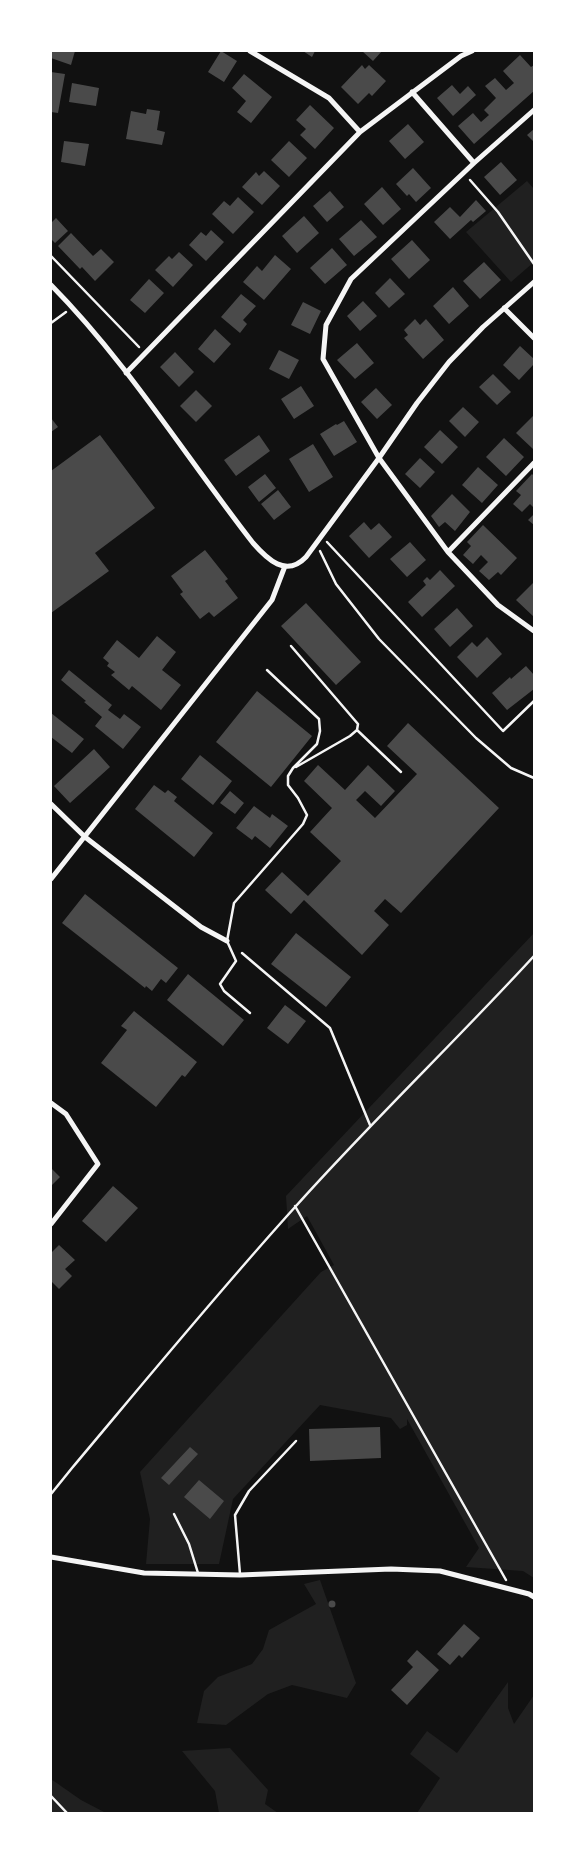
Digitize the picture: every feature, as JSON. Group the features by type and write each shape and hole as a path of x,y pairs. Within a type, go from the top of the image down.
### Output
{"street":[{"path":"250,51 329,98 360,132"},
{"path":"126,373 360,132 461,56 472,51"},
{"path":"412,92 474,163"},
{"path":"534,110 463,173 351,279 326,325 323,360 380,458 448,552 498,605 534,632"},
{"path":"51,285 73,308 126,373 253,543 269,559 278,564 293,566 301,562 316,544 380,458 417,403 449,362 504,308 534,282"},
{"path":"504,308 534,338"},
{"path":"448,552 534,463"},
{"path":"51,879 272,600 285,566"},
{"path":"51,804 85,837 201,927 227,941"},
{"path":"51,1102 66,1114 98,1164 51,1224"},
{"path":"51,1557 144,1573 240,1575 391,1569 440,1572 534,1597"}],"lane":[{"path":"260,57 263,51"},
{"path":"291,646 356,719 358,724 357,730 336,745 293,768"},
{"path":"250,1013 220,987 221,981 236,961 227,941 234,903 303,824 307,815 288,785 288,776 293,768 317,744 320,731 318,718 267,670"},
{"path":"357,730 401,772"},
{"path":"240,1575 236,1515 249,1491 296,1441"},
{"path":"174,1514 189,1544 198,1574"}],"path":[{"path":"463,173 498,212 534,264"},
{"path":"51,256 145,354"},
{"path":"51,323 73,308"},
{"path":"322,536 503,731 534,701"},
{"path":"316,544 336,584 379,639 476,738 511,768 534,778"},
{"path":"242,953 330,1028 370,1125"},
{"path":"51,1494 295,1206 370,1125 483,1011 534,956"},
{"path":"295,1206 512,1590"},
{"path":"51,1796 67,1813"}],"shaded area":[{"path":"527,181 534,189 534,262 511,282 466,232"},
{"path":"534,933 534,1578 523,1571 466,1567 479,1548 407,1419 407,1425 400,1429 391,1418 320,1405 233,1499 219,1564 146,1564 150,1519 140,1472 321,1272 334,1265 307,1216 288,1229 286,1196"},
{"path":"320,1580 356,1683 347,1698 292,1685 268,1694 226,1725 197,1723 204,1691 218,1677 252,1664 263,1649 269,1630 316,1604 304,1584"},
{"path":"508,1682 508,1708 514,1724 534,1695 534,1813 417,1813 440,1778 410,1754 427,1731 457,1753"},
{"path":"230,1748 268,1790 265,1804 278,1813 219,1813 215,1791 182,1751"},
{"path":"51,1779 81,1800 106,1813 51,1813"}],"building":[{"path":"51,51 75,51 71,65 51,58"},
{"path":"221,51 237,61 224,82 208,72"},
{"path":"303,51 315,51 312,57"},
{"path":"362,51 382,51 373,61"},
{"path":"520,55 531,67 534,65 534,91 474,144 458,126 473,113 481,122 489,115 484,110 496,98 485,86 495,78 506,90 514,83 503,71"},
{"path":"362,65 365,69 369,65 386,81 372,96 369,93 358,104 341,87"},
{"path":"51,72 65,74 58,113 51,112"},
{"path":"244,74 272,97 251,123 237,112 246,101 232,88"},
{"path":"72,83 99,88 96,106 69,102"},
{"path":"452,85 460,94 468,86 476,95 453,116 437,98"},
{"path":"310,105 334,128 315,149 300,135 306,129 296,120"},
{"path":"147,109 160,111 157,130 165,132 162,145 126,139 131,111 146,114"},
{"path":"408,124 424,142 405,159 389,141"},
{"path":"534,129 534,142 527,135"},
{"path":"64,141 89,144 85,166 61,162"},
{"path":"289,141 307,158 289,177 271,160"},
{"path":"501,162 517,180 500,195 484,177"},
{"path":"413,168 431,188 416,202 409,194 407,196 396,184"},
{"path":"264,171 280,186 262,205 242,187 256,172 259,176"},
{"path":"382,187 401,209 383,225 364,204"},
{"path":"330,191 344,207 327,222 313,206"},
{"path":"238,197 254,212 233,234 212,214 224,201 230,206"},
{"path":"476,200 486,211 473,222 471,220 450,239 434,222 450,207 460,217"},
{"path":"304,216 319,233 297,253 282,236"},
{"path":"56,218 68,231 55,243 51,239 51,223"},
{"path":"361,220 377,237 354,256 339,239"},
{"path":"211,230 224,242 206,261 189,245 201,232 206,236"},
{"path":"71,233 93,256 101,249 114,262 95,281 82,267 80,269 58,246"},
{"path":"412,240 430,260 409,279 391,259"},
{"path":"332,248 347,265 325,284 310,268"},
{"path":"179,252 193,265 173,287 155,270 169,256 172,259"},
{"path":"275,255 291,269 264,300 243,282 257,266 262,271"},
{"path":"484,262 501,280 480,299 463,281"},
{"path":"390,278 405,294 389,308 375,293"},
{"path":"149,279 164,293 145,313 130,300"},
{"path":"453,287 469,306 449,324 433,306"},
{"path":"241,294 256,306 243,320 247,324 240,333 221,317"},
{"path":"363,301 377,316 360,331 347,316"},
{"path":"303,302 321,311 310,334 291,325"},
{"path":"415,319 420,325 426,319 444,340 423,359 404,338 408,335 404,330"},
{"path":"215,329 231,344 214,363 198,349"},
{"path":"357,343 374,363 355,379 337,360"},
{"path":"520,346 534,359 534,364 519,380 503,365"},
{"path":"279,350 299,360 289,379 269,369"},
{"path":"175,352 194,372 179,387 160,367"},
{"path":"493,374 511,392 497,405 479,387"},
{"path":"301,386 314,406 294,419 281,399"},
{"path":"376,388 392,405 377,419 361,402"},
{"path":"196,390 212,406 196,422 180,406"},
{"path":"463,407 479,422 465,437 449,421"},
{"path":"534,417 533,449 516,433"},
{"path":"51,418 58,427 51,432"},
{"path":"344,421 357,442 334,456 320,434"},
{"path":"440,430 458,447 442,464 424,447"},
{"path":"100,435 155,508 95,553 109,571 51,613 51,471"},
{"path":"259,435 270,451 236,476 224,460"},
{"path":"504,438 524,457 506,476 486,457"},
{"path":"313,444 333,477 309,492 289,459"},
{"path":"420,458 435,472 420,488 405,474"},
{"path":"478,467 498,485 482,503 462,485"},
{"path":"265,474 276,488 259,502 248,487"},
{"path":"532,474 534,476 534,508 530,504 522,512 513,504 521,495 516,491"},
{"path":"278,490 291,507 274,520 261,504"},
{"path":"452,494 470,512 455,531 445,522 439,527 431,516"},
{"path":"534,514 534,525 528,520"},
{"path":"364,522 371,530 379,523 392,537 369,558 349,536"},
{"path":"483,525 517,558 501,575 498,572 489,580 479,571 488,562 481,555 473,564 463,555 471,546 467,542"},
{"path":"410,542 426,560 407,577 390,559"},
{"path":"205,550 228,579 225,581 238,598 214,617 209,612 200,619 180,594 183,592 171,576"},
{"path":"440,570 455,586 422,617 408,602 426,585 423,581 427,577 430,580"},
{"path":"534,582 534,617 516,600"},
{"path":"306,603 361,662 336,685 281,626"},
{"path":"457,608 473,626 450,647 434,629"},
{"path":"157,636 176,652 162,670 181,685 161,710 132,686 129,690 111,675 115,672 107,666 109,663 103,658 117,640 139,658"},
{"path":"487,637 502,654 477,678 457,657 472,642 477,647"},
{"path":"526,666 534,675 534,689 507,710 492,693"},
{"path":"69,670 112,705 108,710 120,719 124,714 141,727 123,749 95,726 102,717 61,680"},
{"path":"257,691 312,736 271,787 216,742"},
{"path":"51,713 84,739 72,753 51,737"},
{"path":"408,723 499,808 401,913 385,899 374,911 389,925 362,955 304,900 291,914 265,890 282,872 308,896 341,861 310,832 332,808 304,781 318,765 345,790 368,765 395,791 381,806 365,791 356,800 375,818 417,774 387,746"},
{"path":"94,749 110,767 70,803 54,786"},
{"path":"200,755 232,781 213,805 181,779"},
{"path":"154,785 165,793 168,790 177,797 174,801 213,833 194,857 135,809"},
{"path":"230,791 244,803 235,814 220,803"},
{"path":"254,806 270,818 272,814 288,826 270,848 255,836 252,840 236,828"},
{"path":"85,894 178,968 166,983 161,979 152,991 146,986 145,988 62,923"},
{"path":"296,933 351,977 326,1007 271,964"},
{"path":"188,974 244,1020 223,1046 167,1000"},
{"path":"285,1005 306,1021 288,1044 267,1028"},
{"path":"134,1011 197,1062 185,1077 182,1075 156,1107 101,1063 127,1030 121,1026"},
{"path":"51,1168 60,1177 51,1186"},
{"path":"113,1186 138,1208 106,1242 82,1221"},
{"path":"59,1245 75,1260 65,1269 72,1276 59,1289 51,1281 51,1253"},
{"path":"380,1427 381,1458 310,1461 309,1429"},
{"path":"190,1447 198,1454 169,1485 161,1478"},
{"path":"199,1480 224,1501 210,1519 184,1497"},
{"path":"332,1600 336,1604 332,1608 328,1604"},
{"path":"464,1624 480,1638 462,1658 459,1655 450,1665 437,1654"},
{"path":"417,1650 439,1670 407,1705 391,1690 413,1667 407,1661"}]}
